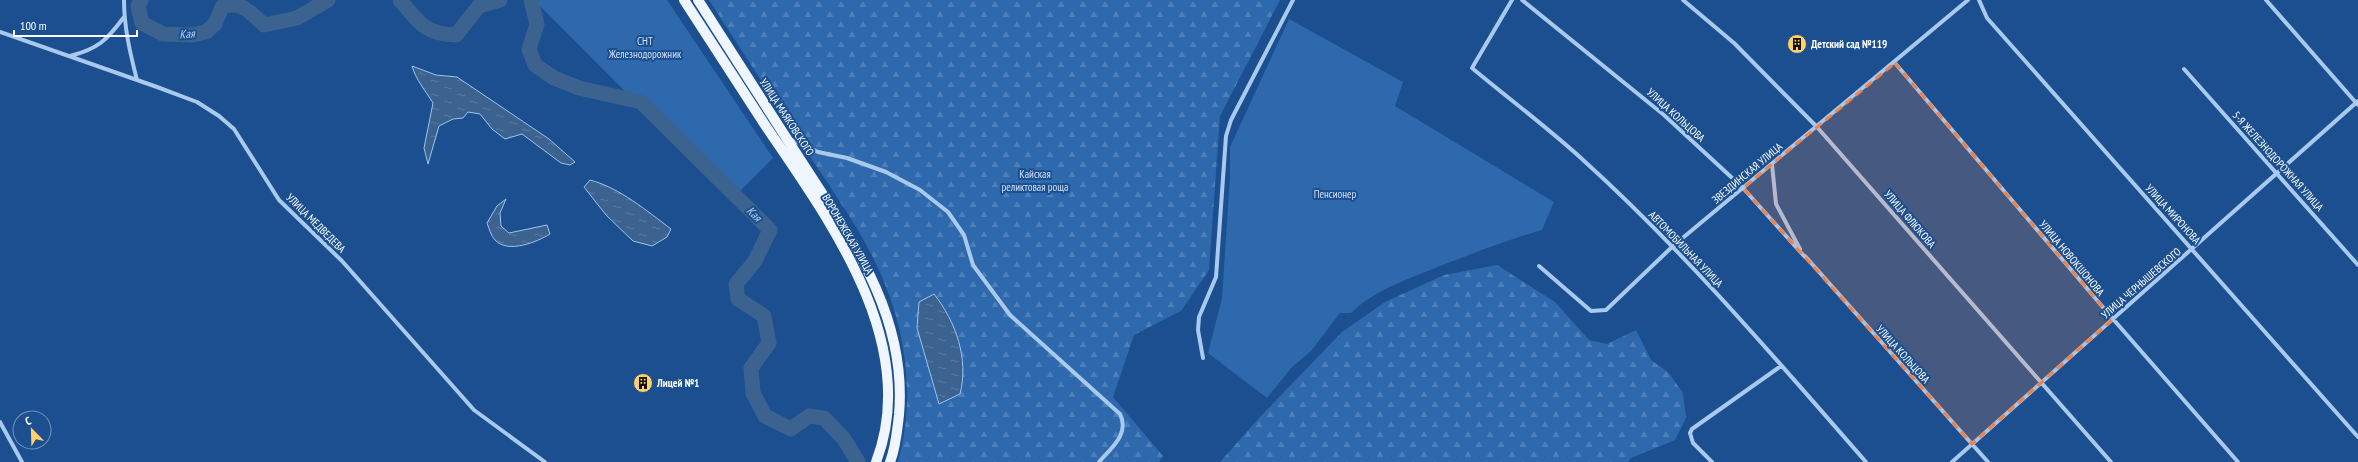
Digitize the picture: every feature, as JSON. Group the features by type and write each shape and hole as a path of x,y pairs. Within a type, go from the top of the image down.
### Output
{"main road":[{"name":"УЛИЦА МАЯКОВСКОГО","path":"684,0 786,156"},
{"name":"УЛИЦА МАЯКОВСКОГО","path":"698,0 856,246"},
{"name":"ВОРОНЕЖСКАЯ УЛИЦА","path":"786,156 848,254 859,274 871,308 885,366 887,388 881,448 876,462"},
{"name":"ВОРОНЕЖСКАЯ УЛИЦА","path":"856,246 881,297 894,342 901,392 892,458"}],"street":[{"path":"124,0 124,17 137,80"},
{"path":"1203,358 1198,330 1199,317 1216,277 1226,136 1231,120 1293,0"},
{"name":"АВТОМОБИЛЬНАЯ УЛИЦА","path":"1512,0 1472,68 1582,159 1673,246 1866,462"},
{"name":"УЛИЦА КОЛЬЦОВА","path":"1522,0 1664,115 1743,188 1988,462"},
{"name":"УЛИЦА ФЛЮКОВА","path":"1683,0 1734,43 1817,127 2041,381 2110,462"},
{"name":"ЗВЕЗДИНСКАЯ УЛИЦА","path":"1539,266 1591,311 1606,310 1673,246 1895,63 1968,0"},
{"name":"УЛИЦА МИРОНОВА","path":"1979,0 1987,18 2358,437"},
{"path":"2266,0 2357,103"},
{"path":"68,56 97,47 110,37 124,17"},
{"name":"УЛИЦА МЕДВЕДЕВА","path":"0,32 197,102 219,116 234,129 280,200 342,261 474,410 545,462"},
{"name":"УЛИЦА НОВОКШОНОВА","path":"1895,63 2113,319 2238,462"},
{"name":"5-Я ЖЕЛЕЗНОДОРОЖНАЯ УЛИЦА","path":"2184,69 2358,266"},
{"name":"УЛИЦА ЧЕРНЫШЕВСКОГО","path":"1952,462 2041,381 2193,250 2277,173 2357,103"},
{"path":"786,137 818,152 847,158 886,172 920,190 948,212 964,235 973,265 1010,315 1111,405 1123,420 1124,430 1120,438 1099,462"},
{"name":"УЛИЦА КОЛЬЦОВА","path":"1772,164 1776,204 1805,258"},
{"path":"1712,462 1691,440 1690,433 1692,429 1781,366"},
{"path":"0,422 22,462"}],"highlighted area":[{"path":"1895,63 2113,319 1972,444 1743,188"}],"green space":[{"name":"СНТ Железнодорожник","path":"534,0 667,0 773,158 732,199"},
{"name":"Кайская реликтовая роща","path":"709,0 1280,0 1220,116 1209,270 1181,311 1134,335 1113,397 1163,456 1159,462 898,462 904,433 907,405 906,376 903,347 897,319 888,291 877,265 850,217"},
{"name":"Пенсионер","path":"1289,19 1403,82 1395,106 1554,202 1542,230 1491,247 1405,280 1371,297 1351,313 1340,313 1311,351 1292,367 1267,398 1208,353 1222,298 1230,177 1230,147"},
{"path":"1497,265 1555,302 1589,340 1607,344 1636,330 1651,360 1668,372 1683,393 1686,418 1675,440 1631,458 1628,462 1220,462 1259,418 1342,332 1385,302 1444,275"}],"water":[{"path":"412,66 436,75 457,77 549,139 575,162 570,165 561,163 522,134 505,139 492,129 480,114 468,112 463,118 453,119 439,126 428,164 424,148 433,103 418,80"},
{"path":"590,180 612,188 622,194 671,229 667,237 652,246 633,241 606,215 584,187"},
{"path":"506,199 500,213 501,226 509,233 547,225 550,234 530,243 515,246 507,246 495,240 487,223 497,206"},
{"path":"934,294 949,317 959,341 963,368 960,394 939,404 917,328 919,302"}],"waterway":[{"name":"Кая","path":"141,0 138,6 142,23 163,34 193,35 206,32 215,24 222,7 229,5 240,6 250,12 264,25 297,18 328,0"},
{"name":"Кая","path":"400,0 418,20 429,29 436,32 456,35 479,6 500,0"},
{"name":"Кая","path":"531,0 537,24 529,49 535,65 554,78 579,88 641,102 770,230 755,261 736,284 738,299 764,316 769,343 751,368 753,393 765,416 791,429 809,416 824,418 844,439 858,462"}],"place":[{"name":"Детский сад №119","path":"1797,44"},
{"name":"Лицей №1","path":"643,383"}]}
